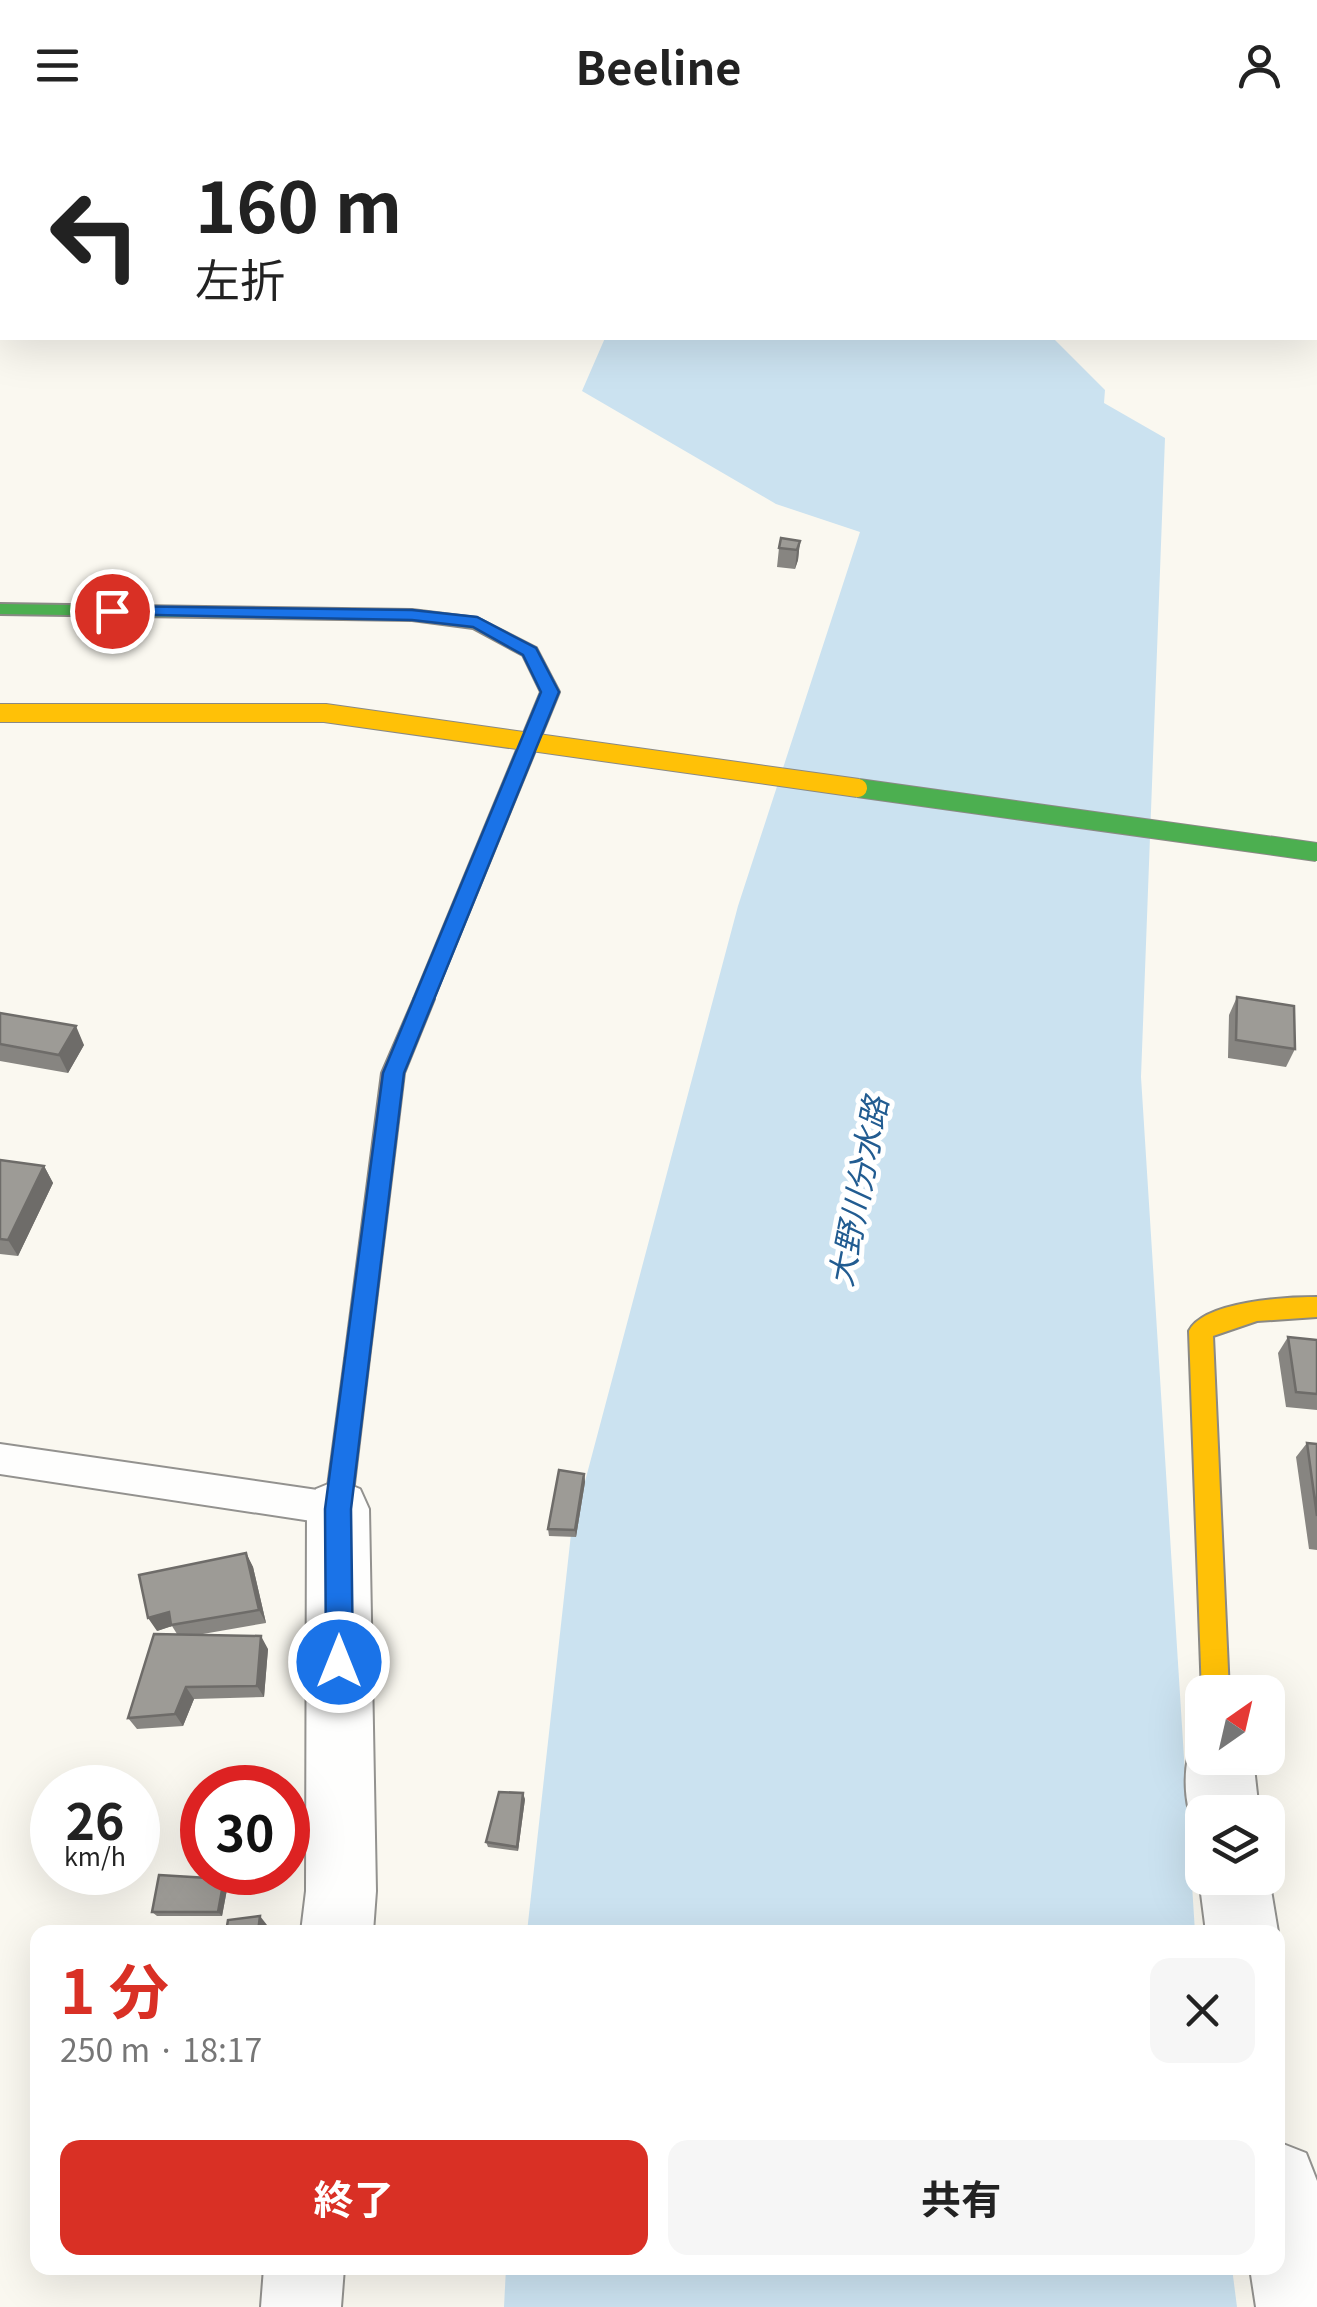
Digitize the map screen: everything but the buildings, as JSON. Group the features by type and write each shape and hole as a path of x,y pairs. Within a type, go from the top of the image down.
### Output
{"street":[{"path":"0,609 412,615 477,622 530,652 550,692 393,1073 338,1509 341,1890 338,1925"},
{"path":"0,714 326,713 1317,852"},
{"path":"1214,1675 1201,1331 1225,1316 1290,1306 1317,1307"},
{"path":"1237,1895 1241,1925"},
{"path":"1285,2230 1296,2307"},
{"path":"301,2307 303,2275"}],"lane":[{"path":"0,1459 338,1509"}],"water":[{"name":"大野川分水路","path":"604,340 1055,340 1105,390 1104,403 1165,438 1141,1077 1186,1795 1185,1895 1193,1895 1195,1925 528,1925 571,1534 738,906 860,532 776,504 582,391"},
{"path":"506,2275 1233,2275 1237,2307 504,2307"}],"traffic: fast":[{"path":"0,609 412,615 477,623 530,652 550,692 424,999"},
{"path":"858,788 1317,852"},
{"path":"338,1509 357,1359"}],"traffic: slow":[{"path":"0,713 325,713 858,788"},
{"path":"1214,1675 1201,1331 1257,1311 1317,1307"}],"traffic: jam":[{"path":"357,1359 393,1073 424,999"}],"route":[{"path":"112,611 412,615 477,622 530,652 550,692 393,1073 338,1509 339,1662"}]}
